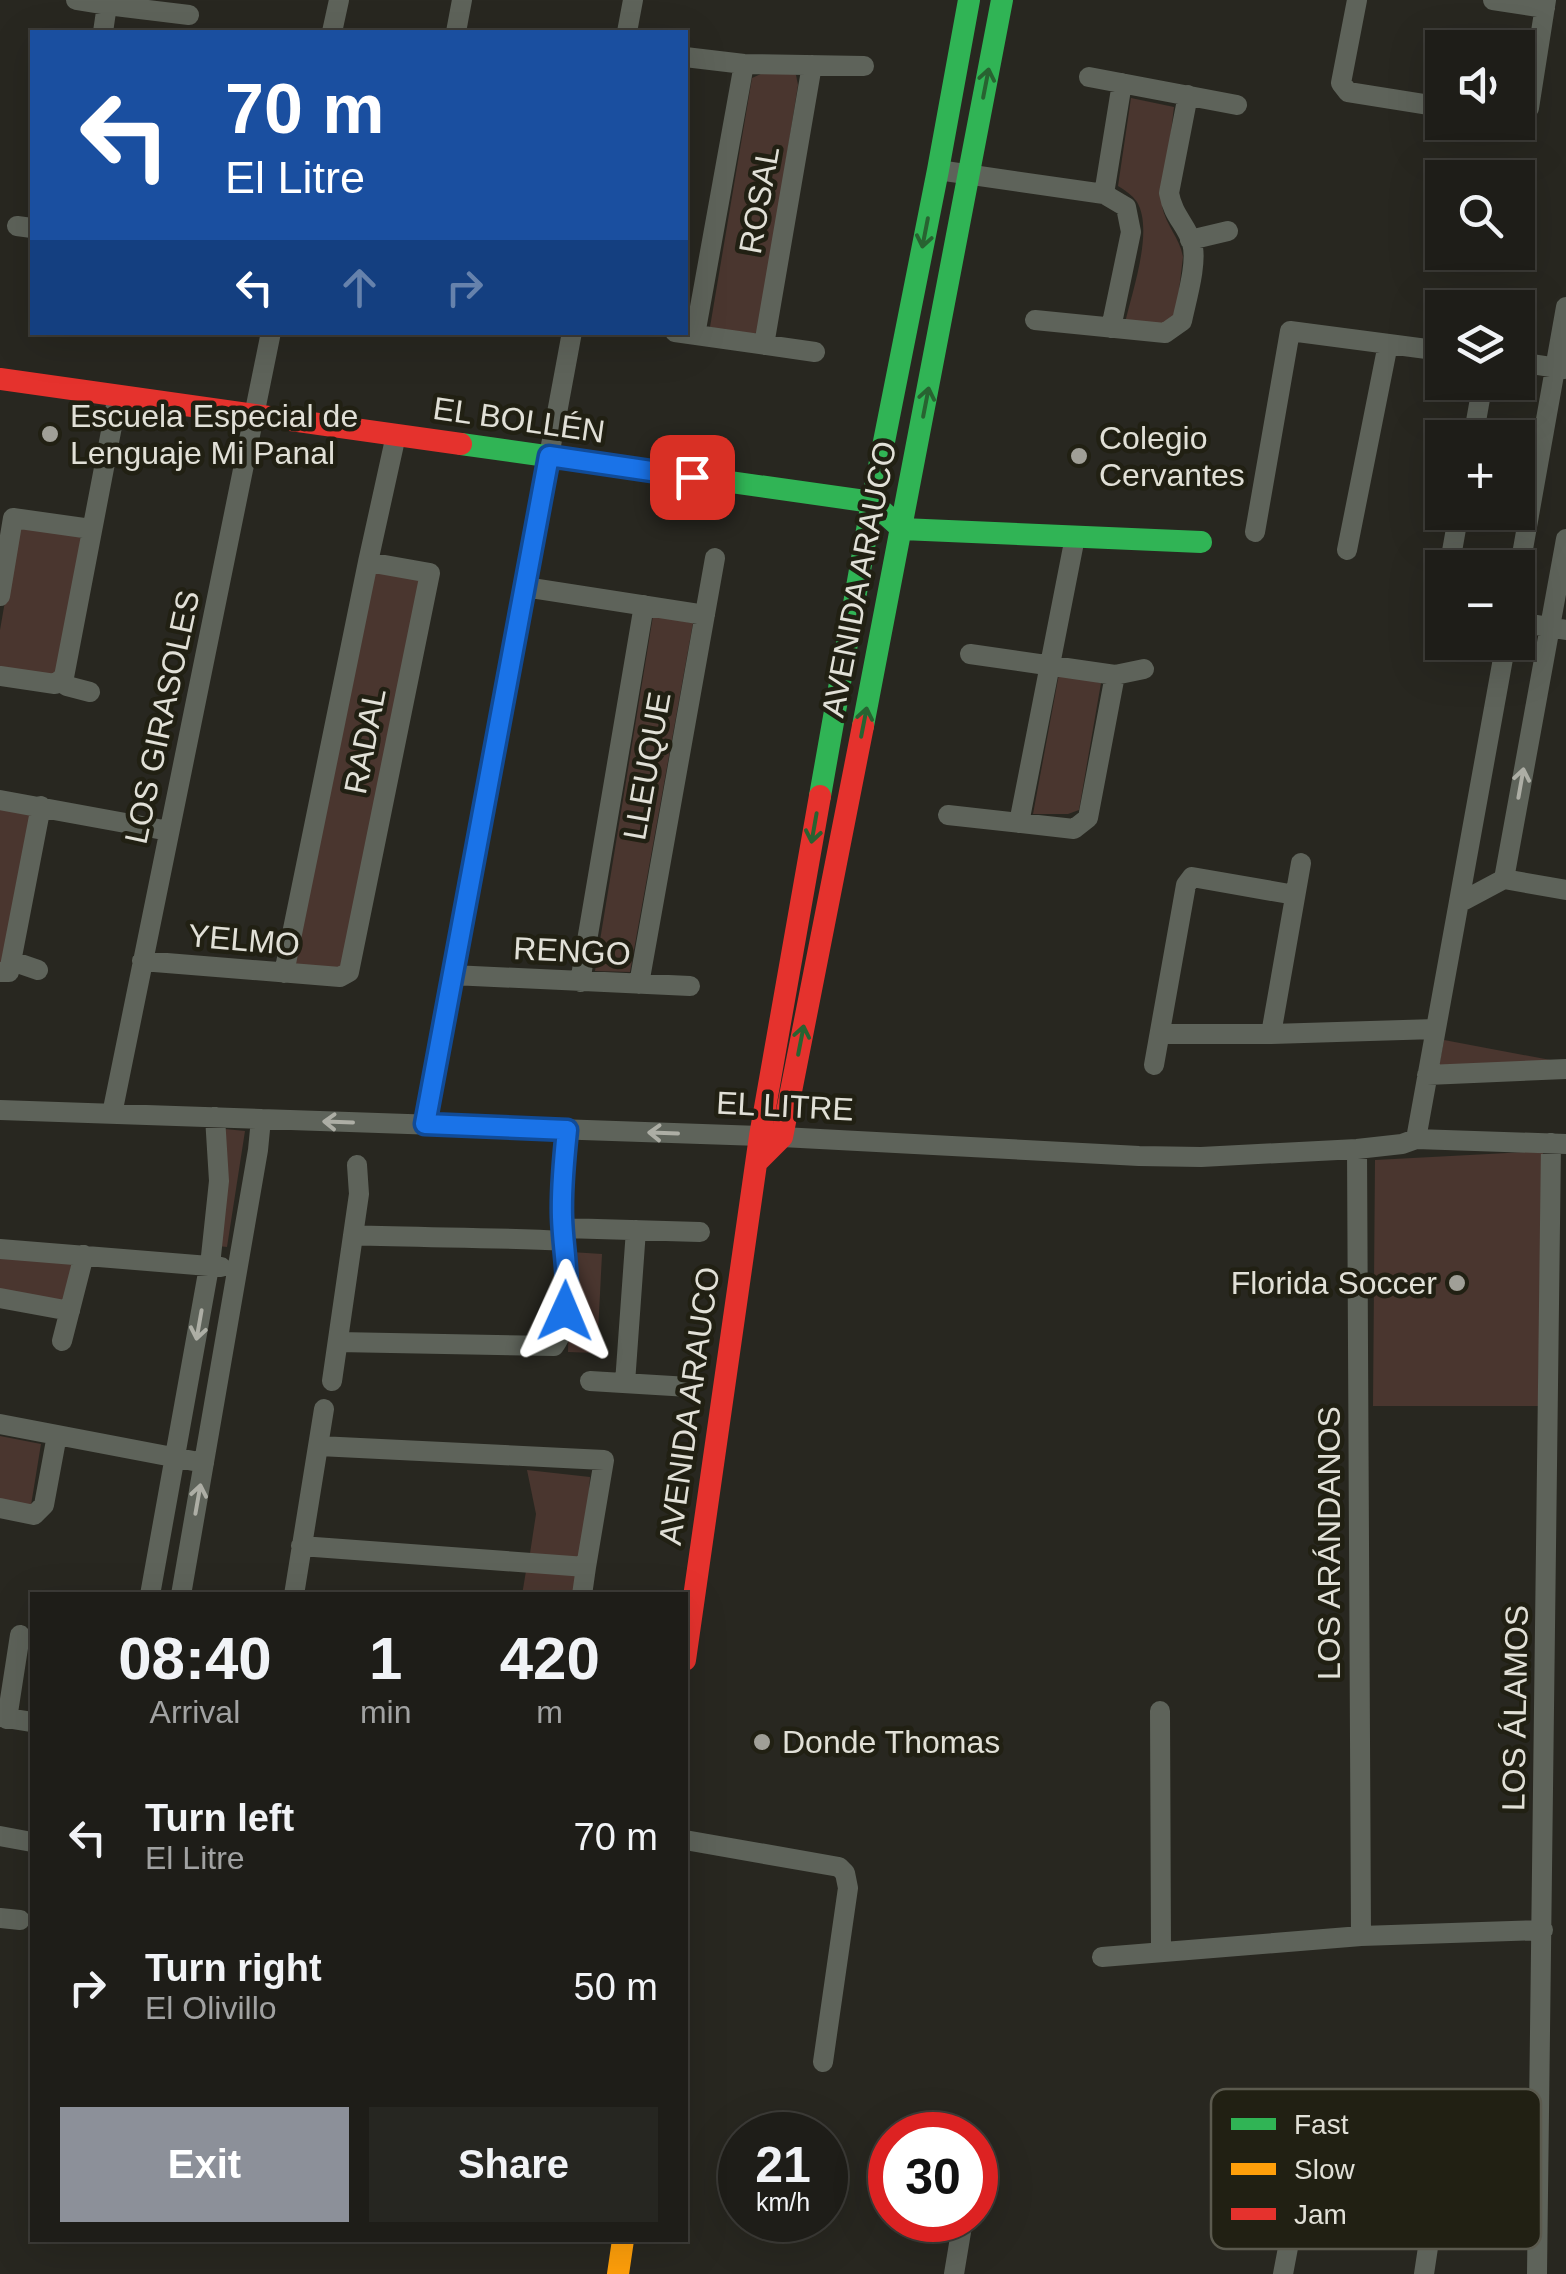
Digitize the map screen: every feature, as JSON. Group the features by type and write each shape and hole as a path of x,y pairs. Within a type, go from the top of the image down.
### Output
{"street":[{"path":"76,0 188,16"},
{"path":"332,30 339,0"},
{"path":"462,0 462,30"},
{"path":"628,30 634,0"},
{"name":"AVENIDA ARAUCO","path":"771,1137 872,502 969,0"},
{"name":"AVENIDA ARAUCO","path":"688,1639 758,1161 771,1137 902,529 1002,0"},
{"path":"1357,0 1341,83 1348,92 1425,104"},
{"path":"1493,0 1546,4 1535,76"},
{"path":"103,30 108,5"},
{"path":"688,57 744,64 864,66"},
{"name":"ROSAL","path":"688,320 744,64"},
{"name":"ROSAL","path":"764,345 812,65"},
{"path":"1089,77 1236,104"},
{"path":"1104,194 1122,83"},
{"path":"1035,320 1164,333 1182,321 1194,261 1190,240 1172,208 1169,193 1188,96"},
{"path":"938,170 1104,194 1126,207 1131,232 1111,328"},
{"path":"1190,240 1228,231"},
{"path":"1524,550 1561,368 1566,307"},
{"path":"1256,532 1290,331 1425,349"},
{"path":"688,334 814,352"},
{"name":"LOS GIRASOLES","path":"112,1114 270,335"},
{"path":"425,1124 571,335"},
{"path":"1347,550 1388,344"},
{"path":"1535,364 1561,368"},
{"name":"EL BOLLÉN","path":"0,379 872,502"},
{"path":"58,683 64,677 118,395"},
{"name":"RADAL","path":"284,973 396,435"},
{"path":"872,502 902,529 1201,542"},
{"path":"0,596 12,518 91,530"},
{"path":"1019,824 1075,536"},
{"path":"1504,879 1558,629 1566,538"},
{"name":"LLEUQUE","path":"639,984 715,558"},
{"name":"RADAL","path":"340,977 349,972 430,573 368,562"},
{"path":"525,586 705,615"},
{"name":"LLEUQUE","path":"580,982 644,605"},
{"path":"970,654 1115,676 1144,669"},
{"path":"1416,1138 1503,660"},
{"path":"0,676 58,683 90,692"},
{"path":"948,816 1074,829 1088,818 1115,676"},
{"path":"0,800 169,831"},
{"path":"38,970 7,968 41,806"},
{"path":"1271,1034 1301,863"},
{"path":"1154,1065 1186,885 1192,877 1296,894"},
{"path":"1459,903 1504,879 1566,890"},
{"name":"YELMO","path":"142,961 340,977"},
{"name":"RENGO","path":"452,975 690,986"},
{"path":"1160,1034 1436,1029"},
{"path":"1427,1075 1566,1068"},
{"name":"EL LITRE","path":"0,1110 771,1137 1139,1156 1357,1149 1402,1144 1416,1138 1559,1143"},
{"path":"151,1592 209,1266 218,1181 215,1117"},
{"path":"182,1592 261,1119"},
{"path":"338,1342 554,1346 562,1335 569,1287 562,1178 567,1130"},
{"name":"LOS ÁLAMOS","path":"1540,2089 1559,1143"},
{"name":"LOS ARÁNDANOS","path":"1357,1149 1361,1936"},
{"path":"332,1382 359,1194 357,1165"},
{"path":"624,1384 636,1230"},
{"path":"353,1235 419,1238 636,1230 700,1232"},
{"path":"0,1248 238,1269"},
{"path":"62,1341 84,1256"},
{"path":"0,1298 70,1310"},
{"path":"590,1381 690,1387"},
{"path":"294,1592 324,1409"},
{"path":"0,1424 204,1463"},
{"path":"0,1508 34,1515 44,1505 57,1435"},
{"path":"319,1446 604,1460 582,1592"},
{"path":"301,1546 586,1567"},
{"path":"18,1635 4,1718 30,1722"},
{"path":"1160,1711 1161,1952"},
{"path":"0,1836 30,1842"},
{"path":"688,1841 839,1867 845,1873 848,1888 824,2062"},
{"path":"1102,1957 1361,1936 1543,1930"},
{"path":"618,2274 623,2242"},
{"path":"954,2274 959,2242"},
{"path":"1282,2274 1287,2249"},
{"path":"1424,2274 1428,2249"},
{"name":"LOS ÁLAMOS","path":"1537,2249 1537,2274"}],"shaded area":[{"path":"789,71 796,75 798,85 759,331 747,338 710,327 752,78 765,72"},
{"path":"1131,98 1174,107 1162,206 1183,257 1176,315 1165,323 1125,323 1143,244 1142,214 1137,202 1118,186"},
{"path":"22,528 76,533 83,541 60,670 51,679 0,670 0,630 17,532"},
{"path":"373,571 427,580 344,971 292,968"},
{"path":"653,616 693,623 630,972 595,971"},
{"path":"1059,674 1101,683 1079,810 1068,814 1033,814"},
{"path":"0,807 29,811 33,821 5,959 0,963"},
{"path":"1444,1040 1556,1061 1438,1071"},
{"path":"225,1129 245,1131 227,1247 218,1246"},
{"name":"Florida Soccer","path":"1543,1151 1538,1406 1373,1406 1375,1160"},
{"path":"571,1252 602,1254 597,1353 568,1352"},
{"path":"0,1257 72,1263 63,1302 0,1289"},
{"path":"0,1436 41,1444 31,1505 0,1499"},
{"path":"527,1470 590,1477 584,1565 529,1560 536,1514"},
{"path":"527,1565 583,1569 580,1592 522,1592"}],"traffic: fast":[{"path":"820,796 969,0"},
{"path":"863,726 1002,0"},
{"path":"461,444 872,502 902,529 1201,542"}],"traffic: slow":[{"path":"618,2274 623,2242"}],"traffic: jam":[{"path":"0,379 461,444"},
{"path":"758,1161 782,1137 863,726"},
{"path":"688,1639 760,1136 820,796"}],"place":[{"name":"Escuela Especial de Lenguaje Mi Panal","path":"50,434"},
{"name":"Colegio Cervantes","path":"1079,456"},
{"name":"Florida Soccer","path":"1457,1283"},
{"name":"Donde Thomas","path":"762,1742"}],"route":[{"path":"565,1311 569,1287 562,1178 567,1130 425,1124 549,456 692,477"}]}
